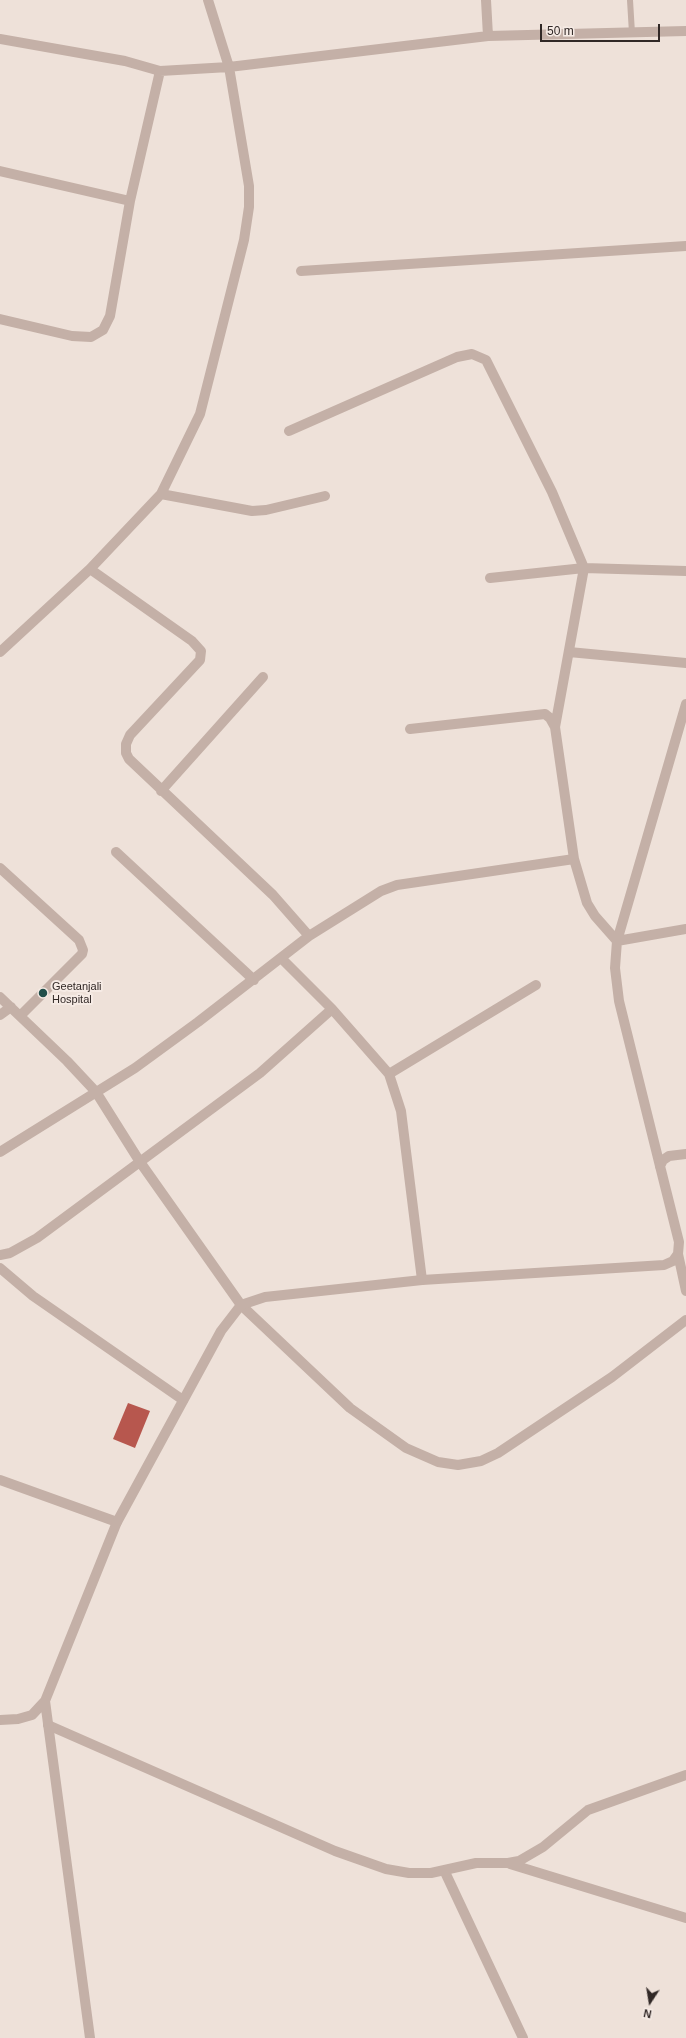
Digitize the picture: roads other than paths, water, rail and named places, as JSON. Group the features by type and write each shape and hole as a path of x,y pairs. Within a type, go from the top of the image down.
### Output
{"street":[{"path":"0,652 90,569 160,494 200,414 244,240 249,207 249,186 229,67 208,0"},
{"path":"486,0 488,36"},
{"path":"0,39 125,62 160,71 229,67 488,36 686,32"},
{"path":"0,319 72,336 90,337 103,330 110,316 130,201 160,71"},
{"path":"0,171 130,201"},
{"path":"301,271 686,246"},
{"path":"289,432 457,357 472,354 479,355 486,360 552,492 584,568 570,652 555,727 574,859 587,903 595,916 617,941"},
{"path":"160,494 252,511 266,510 325,496"},
{"path":"490,578 584,568 686,571"},
{"path":"90,569 192,641 201,651 200,660 130,735 126,744 126,753 129,759 161,791 273,895 309,936"},
{"path":"570,652 686,663"},
{"path":"161,791 263,677"},
{"path":"686,704 617,941 615,968 619,1001 679,1242 678,1254 686,1291"},
{"path":"410,729 545,714 550,718 555,727"},
{"path":"116,852 254,980"},
{"path":"0,1152 135,1068 282,959 309,936 367,898 397,885 574,859"},
{"path":"0,868 83,944 82,954 20,1016"},
{"path":"617,941 686,929"},
{"path":"282,959 332,1009 389,1074 401,1112 422,1280"},
{"path":"389,1074 536,985"},
{"path":"0,997 67,1061 96,1092 140,1162 240,1305 350,1408 406,1448 438,1462 458,1465 481,1461 498,1453 612,1377 686,1320"},
{"path":"0,1015 11,1008"},
{"path":"0,1255 10,1253 37,1238 140,1162 260,1072 332,1009"},
{"path":"660,1166 663,1160 669,1156 686,1154"},
{"path":"0,1720 18,1719 32,1715 45,1701 117,1522 221,1331 240,1305 265,1297 422,1280 664,1265 673,1261 678,1254"},
{"path":"0,1268 33,1296 183,1400"},
{"path":"0,1480 117,1522"},
{"path":"45,1701 90,2038"},
{"path":"48,1725 335,1851 386,1869 409,1873 431,1873 476,1863 508,1863 519,1861 544,1847 588,1810 686,1775"},
{"path":"508,1863 686,1918"},
{"path":"444,1870 523,2038"}],"lane":[{"path":"630,0 632,33"}],"place":[{"name":"Geetanjali Hospital","path":"43,993"}]}
